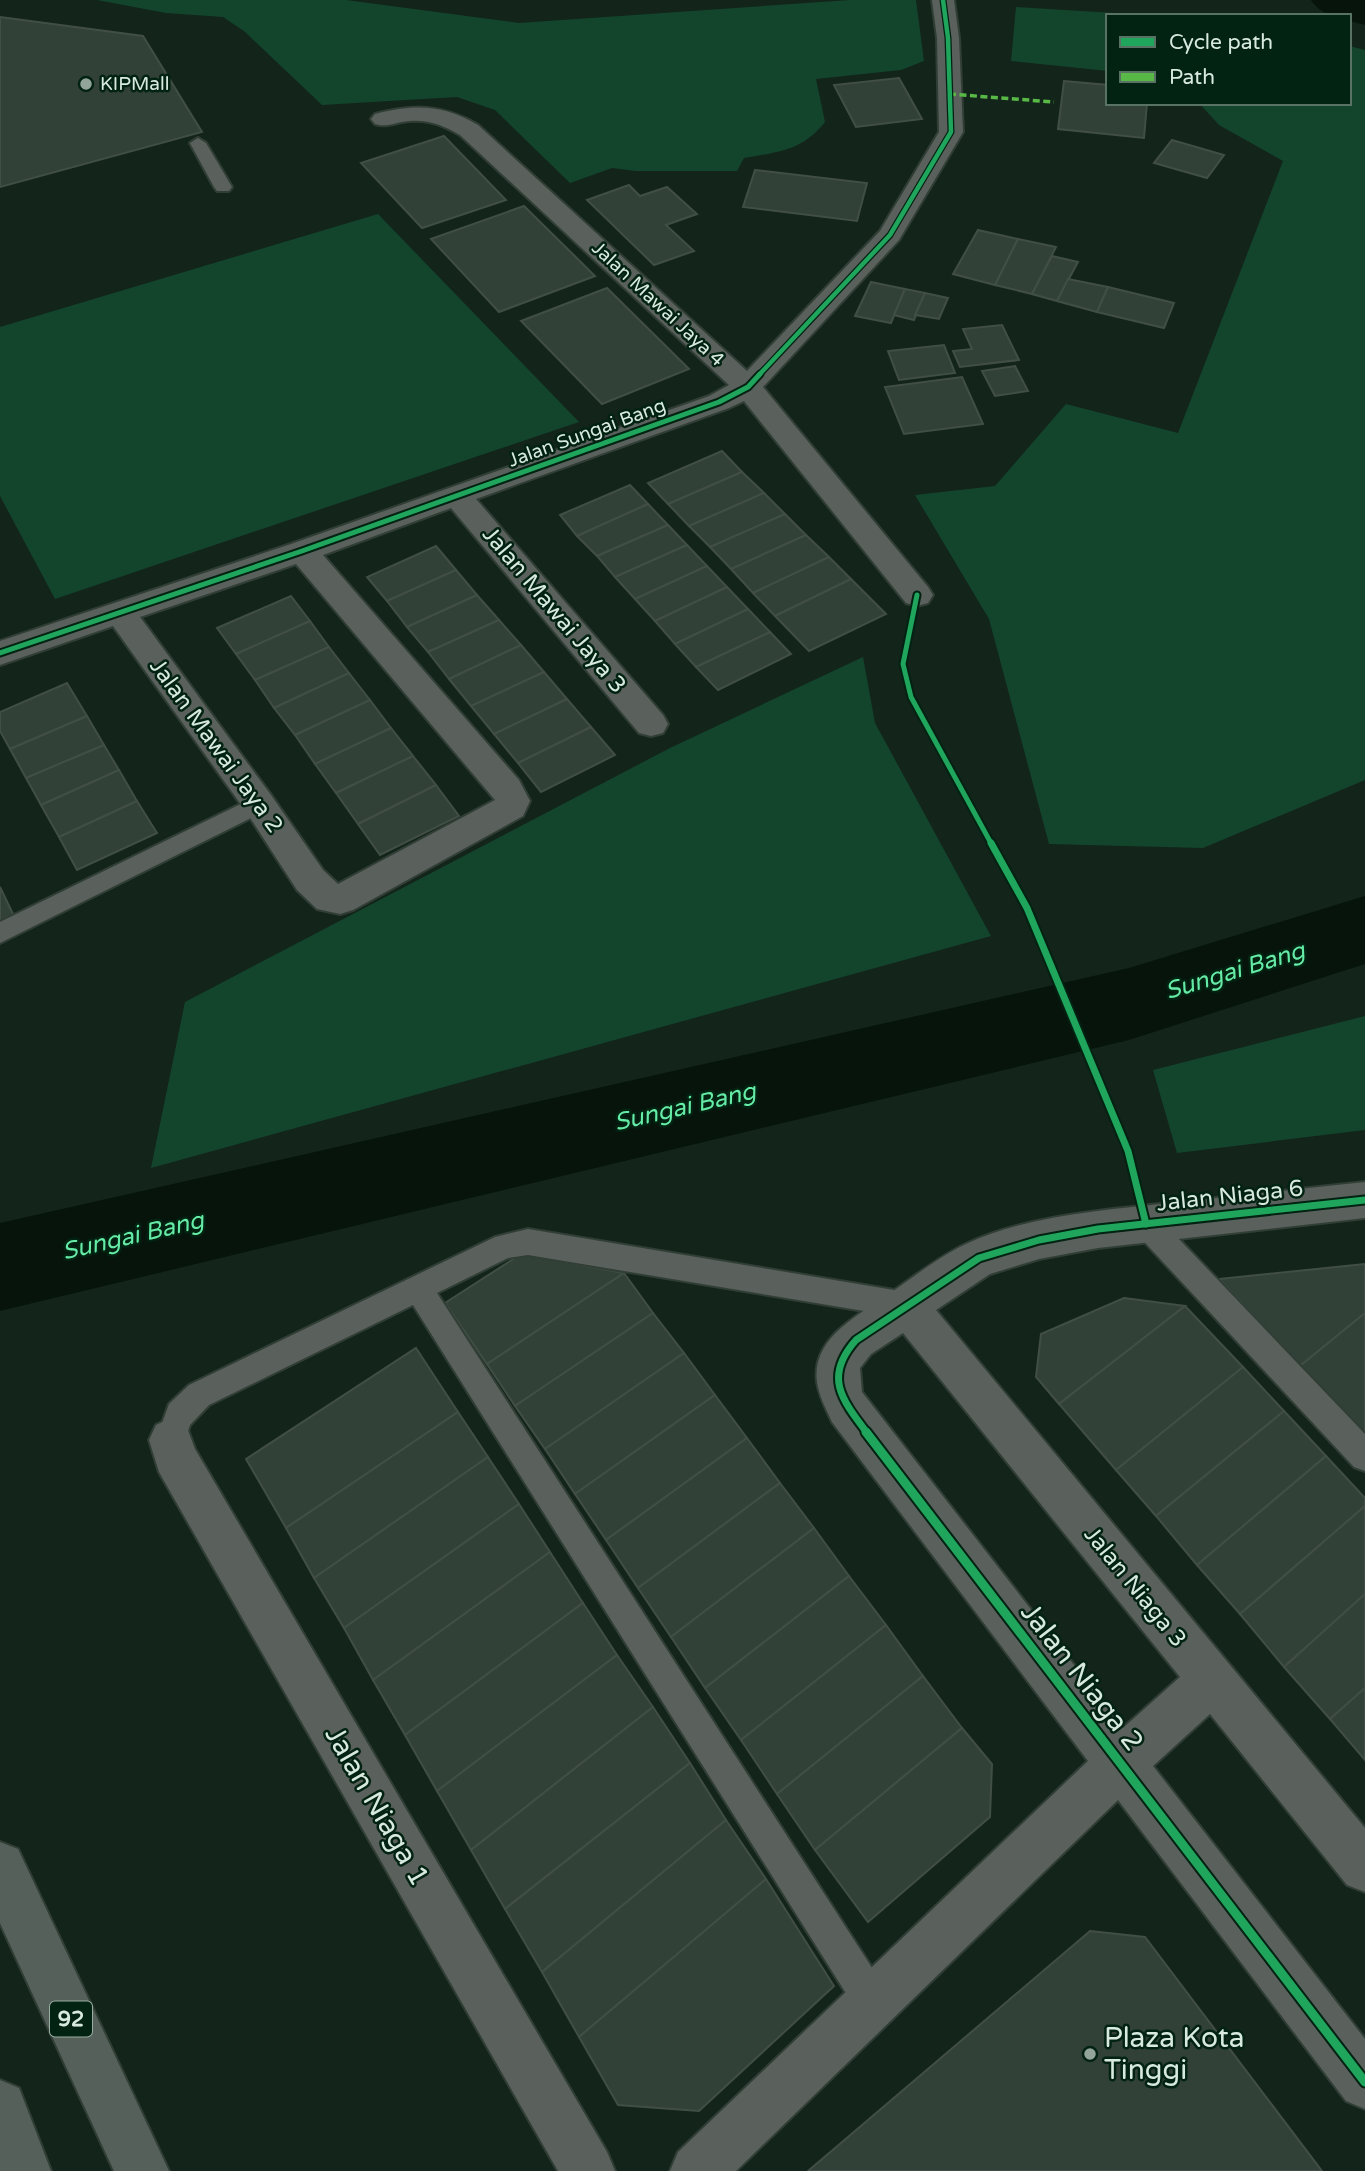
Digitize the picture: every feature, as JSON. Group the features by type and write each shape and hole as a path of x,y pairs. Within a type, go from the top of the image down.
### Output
{"main road":[{"name":"92","path":"0,1867 142,2171"},
{"path":"0,2107 24,2171"}],"street":[{"name":"Jalan Sungai Bang","path":"0,653 121,614 457,496 719,402 748,387 890,235 951,132 948,38 943,0"},
{"name":"Jalan Mawai Jaya 4","path":"383,119 410,113 436,113 451,118 469,130 748,387 917,595"},
{"name":"Jalan Mawai Jaya 3","path":"457,496 652,724"},
{"name":"Jalan Mawai Jaya 2","path":"121,614 259,804 310,880 330,899 340,900 511,807 513,801 507,789 302,551"},
{"name":"Jalan Niaga 6","path":"906,1306 979,1258 1039,1240 1098,1229 1365,1200"},
{"name":"Jalan Niaga 3","path":"906,1306 1365,1867"},
{"name":"Jalan Niaga 2","path":"906,1306 856,1340 843,1353 836,1371 838,1390 847,1407 1365,2082"},
{"name":"Jalan Niaga 1","path":"171,1440 175,1457 588,2171"},
{"path":"697,2171 1122,1762 1212,1680"}],"lane":[{"path":"198,143 223,187"},
{"path":"0,933 259,804"},
{"path":"1146,1224 1365,1456"},
{"path":"171,1440 174,1423 184,1406 200,1395 505,1246 528,1242 906,1306"},
{"path":"417,1287 872,2001"}],"green space":[{"path":"97,0 346,0 519,23 850,0 916,0 924,61 901,70 816,79 825,122 807,139 789,149 744,158 737,171 636,171 612,168 570,183 495,110 457,97 322,105 244,31 223,17 166,13"},
{"path":"1016,7 1130,14 1106,14 1106,71 1011,61"},
{"path":"1351,46 1365,50 1365,780 1203,848 1049,844 989,619 915,495 995,486 1066,404 1178,433 1283,161 1219,125 1201,105 1351,105"},
{"path":"378,214 579,422 55,599 0,496 0,327"},
{"path":"863,657 875,723 991,936 151,1168 185,1002 670,748"},
{"path":"1365,1016 1365,1130 1177,1153 1153,1070"}],"building":[{"name":"KIPMall","path":"0,17 143,36 202,132 0,187"},
{"path":"899,78 922,119 856,127 834,85"},
{"path":"1064,81 1106,85 1106,105 1147,105 1144,138 1058,129"},
{"path":"444,136 506,200 422,228 361,163"},
{"path":"1172,140 1224,155 1207,178 1154,163"},
{"path":"755,170 867,183 857,221 743,207"},
{"path":"629,185 640,196 667,187 697,214 666,225 694,251 654,265 587,200"},
{"path":"524,206 595,276 499,312 431,239"},
{"path":"978,230 1018,239 995,285 953,274"},
{"path":"1018,239 1056,247 1032,294 995,285"},
{"path":"1052,256 1078,262 1057,301 1032,294"},
{"path":"1068,279 1108,287 1097,312 1057,301"},
{"path":"871,282 905,289 891,323 855,316"},
{"path":"1108,287 1174,303 1164,328 1097,312"},
{"path":"607,288 689,369 602,404 521,321"},
{"path":"905,289 925,293 914,320 894,315"},
{"path":"925,293 948,298 939,319 915,315"},
{"path":"1002,325 1019,360 960,367 953,351 972,349 963,329"},
{"path":"944,345 955,373 899,380 888,351"},
{"path":"1015,366 1028,391 995,396 982,371"},
{"path":"962,377 983,424 904,434 885,387"},
{"path":"722,451 742,472 668,504 648,483"},
{"path":"742,472 764,493 689,526 668,504"},
{"path":"630,485 648,504 577,536 560,515"},
{"path":"764,493 785,514 710,547 689,526"},
{"path":"648,504 668,525 597,556 577,536"},
{"path":"785,514 806,535 731,569 710,547"},
{"path":"668,525 687,545 615,577 597,556"},
{"path":"806,535 829,557 753,593 731,569"},
{"path":"687,545 707,566 635,599 615,577"},
{"path":"436,546 456,570 387,601 367,577"},
{"path":"829,557 851,579 775,616 753,593"},
{"path":"707,566 727,587 655,621 635,599"},
{"path":"456,570 477,595 407,627 387,601"},
{"path":"851,579 886,614 809,651 775,616"},
{"path":"727,587 748,609 675,644 655,621"},
{"path":"477,595 499,620 428,652 407,627"},
{"path":"291,596 310,621 236,654 217,628"},
{"path":"748,609 770,632 696,667 675,644"},
{"path":"499,620 521,645 449,679 428,652"},
{"path":"310,621 329,647 255,680 236,654"},
{"path":"770,632 791,654 718,690 696,667"},
{"path":"521,645 544,672 471,706 449,679"},
{"path":"329,647 349,673 274,708 255,680"},
{"path":"544,672 567,699 494,734 471,706"},
{"path":"349,673 370,700 295,735 274,708"},
{"path":"67,683 87,716 10,749 0,731 0,712"},
{"path":"567,699 591,727 518,763 494,734"},
{"path":"370,700 391,728 315,764 295,735"},
{"path":"87,716 104,745 26,778 10,749"},
{"path":"591,727 615,755 541,792 518,763"},
{"path":"391,728 413,756 336,793 315,764"},
{"path":"104,745 119,770 41,805 26,778"},
{"path":"413,756 436,785 358,824 336,793"},
{"path":"119,770 137,801 59,837 41,805"},
{"path":"436,785 459,816 380,855 358,824"},
{"path":"137,801 157,833 77,870 59,837"},
{"path":"0,887 15,918 0,925"},
{"path":"521,1254 624,1273 487,1364 445,1303"},
{"path":"1365,1264 1365,1313 1300,1366 1219,1279"},
{"path":"624,1273 653,1313 515,1406 487,1364"},
{"path":"1124,1298 1185,1306 1059,1404 1036,1377 1041,1334"},
{"path":"1185,1306 1243,1367 1116,1470 1059,1404"},
{"path":"653,1313 684,1353 545,1449 515,1406"},
{"path":"1365,1313 1365,1432 1364,1433 1300,1366"},
{"path":"416,1348 458,1412 286,1528 246,1459"},
{"path":"684,1353 715,1395 575,1494 545,1449"},
{"path":"1243,1367 1284,1411 1156,1516 1116,1470"},
{"path":"715,1395 747,1438 606,1540 575,1494"},
{"path":"1284,1411 1326,1456 1197,1565 1156,1516"},
{"path":"458,1412 488,1457 314,1578 286,1528"},
{"path":"747,1438 780,1483 638,1588 606,1540"},
{"path":"1326,1456 1365,1498 1365,1506 1240,1614 1197,1565"},
{"path":"488,1457 519,1504 344,1628 314,1578"},
{"path":"780,1483 814,1528 671,1637 638,1588"},
{"path":"519,1504 550,1552 373,1680 344,1628"},
{"path":"1365,1506 1365,1594 1284,1667 1240,1614"},
{"path":"814,1528 849,1576 705,1688 671,1637"},
{"path":"550,1552 583,1603 405,1735 373,1680"},
{"path":"849,1576 886,1625 741,1740 705,1688"},
{"path":"1365,1594 1365,1688 1330,1719 1284,1667"},
{"path":"583,1603 617,1655 437,1791 405,1735"},
{"path":"886,1625 923,1676 777,1794 741,1740"},
{"path":"617,1655 653,1707 471,1850 437,1791"},
{"path":"923,1676 962,1728 815,1850 777,1794"},
{"path":"1365,1688 1365,1760 1330,1719"},
{"path":"653,1707 690,1763 505,1909 471,1850"},
{"path":"962,1728 992,1764 990,1817 868,1922 815,1850"},
{"path":"690,1763 726,1820 542,1972 505,1909"},
{"path":"726,1820 766,1879 579,2037 542,1972"},
{"path":"766,1879 834,1986 699,2111 618,2105 579,2037"},
{"name":"Plaza Kota Tinggi","path":"1090,1931 1145,1937 1322,2171 808,2171"}],"waterway":[{"path":"1337,0 1365,9"},
{"name":"Sungai Bang","path":"0,1267 1129,1004 1365,930"}],"marked path":[{"path":"949,94 1054,102"}],"cycle path":[{"path":"0,653 302,551 719,402 748,387 890,235 951,132 948,38 943,0"},
{"path":"917,595 903,664 911,697 1027,908 1128,1151 1146,1224"},
{"path":"1365,1200 1098,1229 1039,1240 979,1258 856,1340 839,1364 838,1372 839,1388 847,1407 1365,2082"}],"place":[{"name":"KIPMall","path":"86,84"},
{"name":"Plaza Kota Tinggi","path":"1090,2054"}]}
